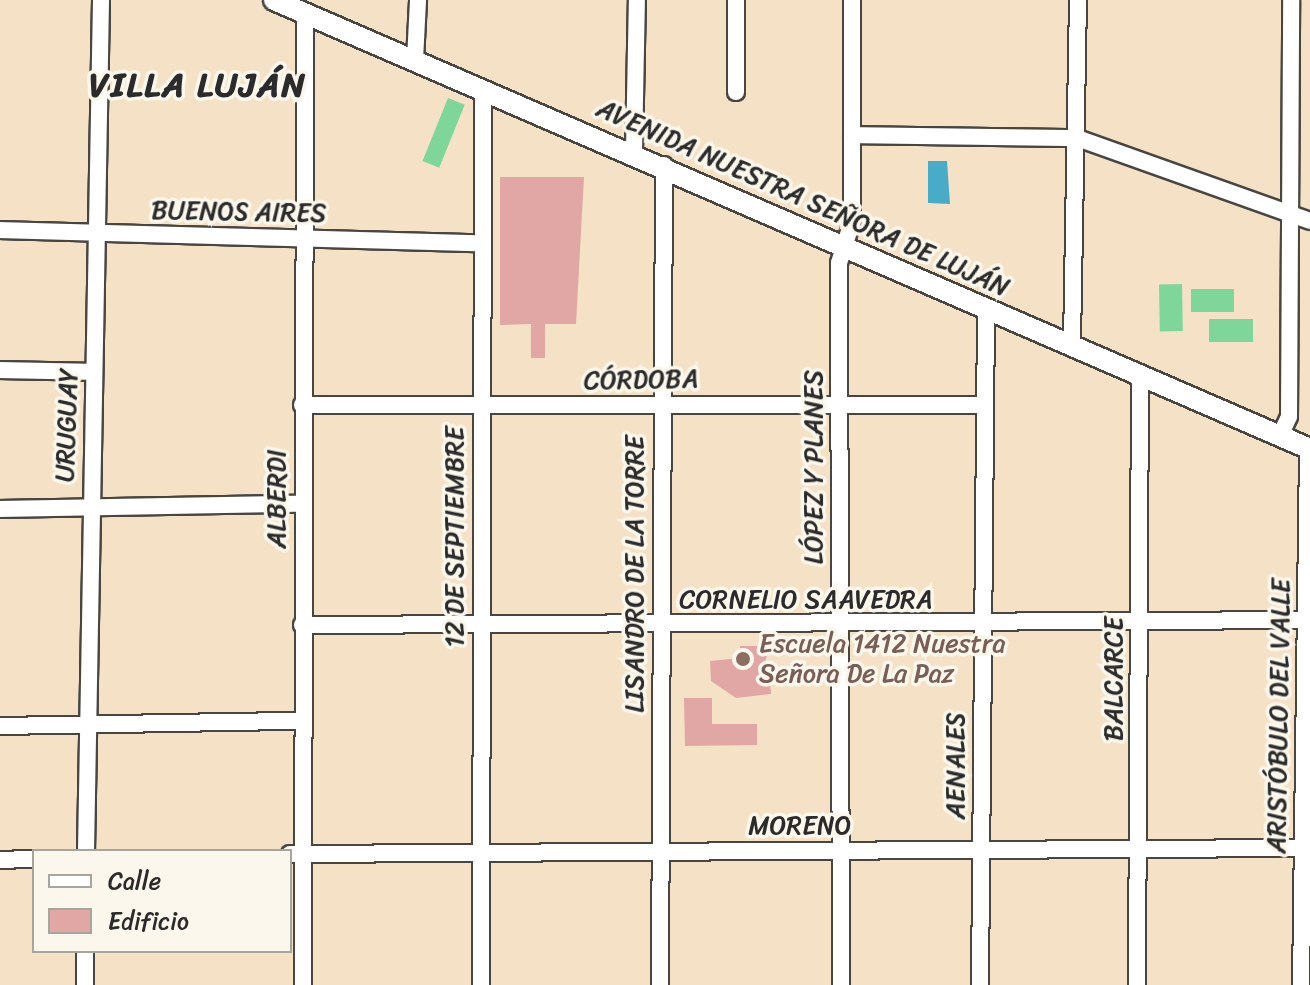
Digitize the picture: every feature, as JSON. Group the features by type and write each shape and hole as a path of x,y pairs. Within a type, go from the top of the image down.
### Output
{"main road":[{"name":"AVENIDA NUESTRA SEÑORA DE LUJÁN","path":"274,0 634,151 1309,449"}],"street":[{"name":"URUGUAY","path":"86,849 88,507 101,0"},
{"path":"415,60 418,0"},
{"path":"634,151 637,0"},
{"path":"736,0 736,92"},
{"name":"LÓPEZ Y PLANES","path":"841,985 838,403 852,135 852,0"},
{"path":"1072,343 1078,0"},
{"path":"1280,436 1289,417 1291,0"},
{"name":"ALBERDI","path":"303,985 297,854 302,625 300,237 305,14"},
{"name":"12 DE SEPTIEMBRE","path":"481,985 478,243 483,89"},
{"path":"852,135 1077,138 1292,219 1310,221"},
{"name":"LISANDRO DE LA TORRE","path":"660,985 658,625 664,165"},
{"name":"BUENOS AIRES","path":"0,230 478,243"},
{"name":"AENALES","path":"980,985 980,405 986,307"},
{"path":"0,370 92,372"},
{"name":"BALCARCE","path":"1137,985 1140,374"},
{"name":"CÓRDOBA","path":"302,405 980,405"},
{"name":"ARISTÓBULO DEL VALLE","path":"1301,985 1306,848 1309,449"},
{"path":"0,509 301,504"},
{"name":"CORNELIO SAAVEDRA","path":"302,625 1307,620"},
{"path":"0,726 299,721"},
{"name":"MORENO","path":"297,854 1306,848"},
{"path":"0,860 32,859"},
{"path":"85,953 85,985"}],"green space":[{"path":"448,98 465,105 439,168 423,161"},
{"path":"1159,284 1182,284 1183,331 1160,331"},
{"path":"1191,289 1234,289 1234,312 1191,312"},
{"path":"1209,319 1253,319 1253,342 1209,342"}],"water":[{"path":"928,161 947,161 950,204 928,203"}],"building":[{"path":"500,177 584,177 576,324 545,324 545,358 531,358 531,324 500,325"},
{"path":"740,646 769,646 761,681 770,681 771,694 736,698 711,681 710,661 740,658"},
{"path":"684,698 712,698 712,724 757,724 757,745 685,746"}],"place":[{"name":"Escuela 1412 Nuestra Señora De La Paz","path":"743,659"}],"district":[{"name":"VILLA LUJÁN","path":"198,86"}]}
